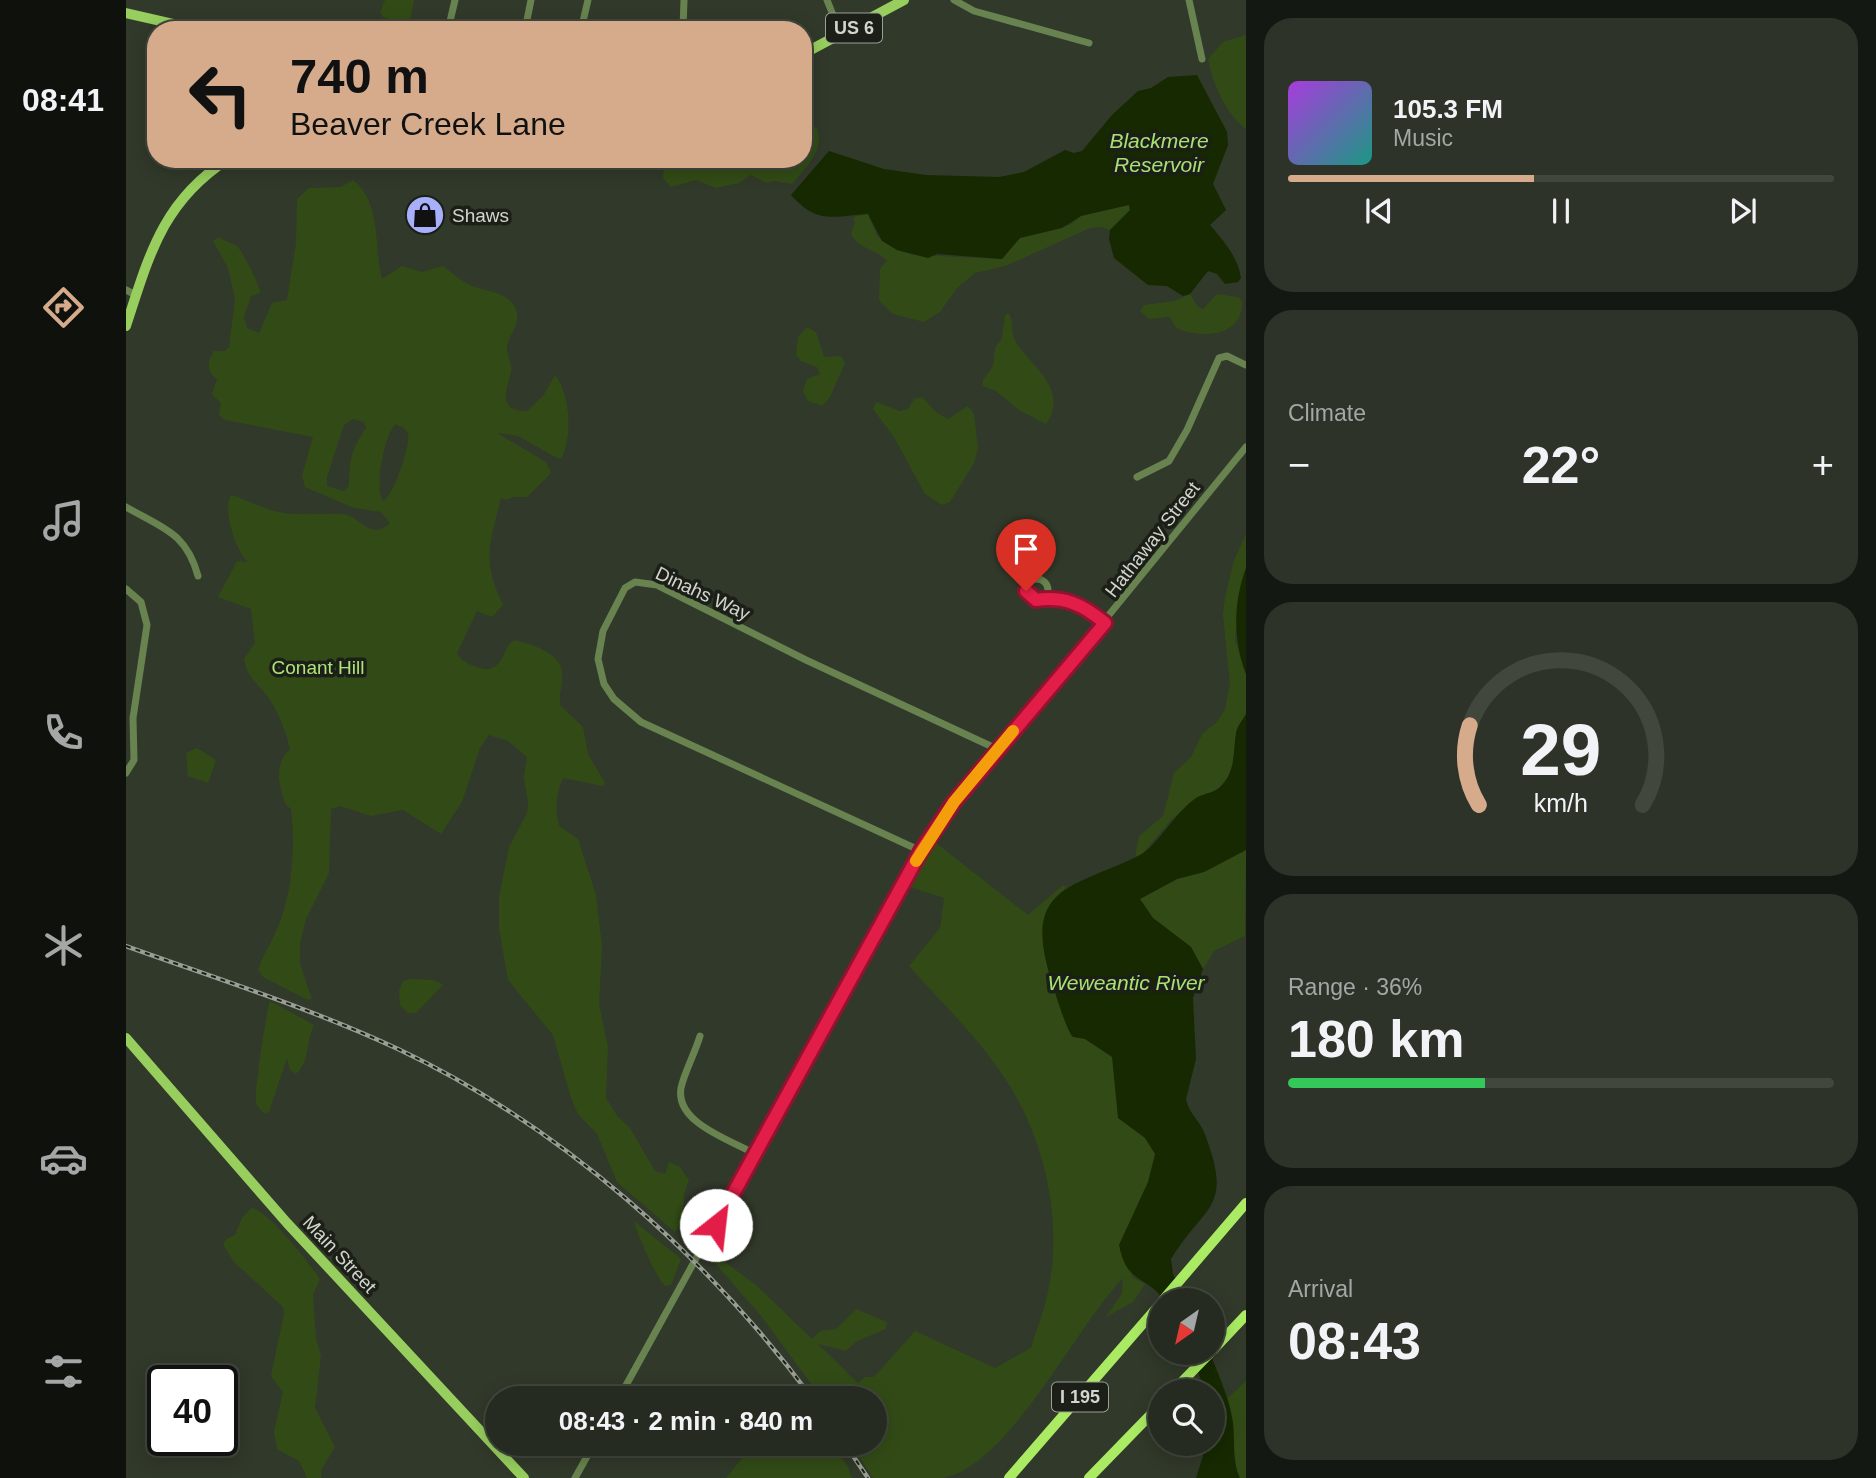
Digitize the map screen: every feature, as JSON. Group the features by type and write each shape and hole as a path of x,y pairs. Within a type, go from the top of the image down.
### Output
{"highway":[{"name":"I 195","path":"1174,1288 1246,1203"},
{"path":"1225,1337 1246,1315"},
{"name":"I 195","path":"1009,1478 1148,1318"},
{"path":"1185,1379 1198,1365"},
{"path":"1089,1478 1148,1417"}],"main road":[{"name":"US 6","path":"812,50 904,0"},
{"path":"126,13 161,21"},
{"path":"126,326 149,256 165,221 189,189 216,168"},
{"name":"Main Street","path":"126,1038 130,1047 287,1223 524,1478"}],"street":[{"path":"450,21 454,0"},
{"path":"527,21 531,0"},
{"path":"583,21 588,0"},
{"path":"683,21 684,0"},
{"path":"827,0 841,35"},
{"path":"954,0 974,10 1089,43"},
{"path":"1189,0 1202,59"},
{"path":"126,290 136,295"},
{"path":"1137,477 1169,461 1187,430 1219,358 1227,356 1246,365"},
{"name":"Hathaway Street","path":"627,1386 921,851 954,802 1105,623 1161,549 1246,447"},
{"path":"126,507 181,540 193,557 198,576"},
{"name":"Dinahs Way","path":"921,851 641,722 623,709 604,684 598,659 603,631 625,588 635,582 657,585 806,660 997,749"},
{"path":"126,589 141,601 148,625 133,718 134,760 126,773"},
{"path":"1046,597 1081,605 1105,623"},
{"path":"700,1036 681,1090 683,1107 693,1119 755,1154"},
{"path":"575,1478 587,1456"}],"green space":[{"path":"385,0 414,0 410,21 396,21 383,17 380,12"},
{"path":"1246,35 1246,129 1232,115 1221,97 1208,59 1223,42"},
{"path":"816,127 819,143 812,159 812,128"},
{"path":"664,168 805,168 792,184 775,181 766,183 751,175 739,183 716,188 696,180 671,187 663,178"},
{"name":"Conant Hill","path":"353,180 369,201 382,279 402,266 422,272 443,266 466,283 496,293 513,304 517,319 507,346 511,369 506,392 507,403 511,407 527,411 543,396 555,375 564,394 568,427 562,458 557,458 518,436 497,433 546,462 551,473 527,497 506,500 501,498 491,540 490,563 503,605 492,617 477,611 457,653 468,664 484,669 491,668 496,666 514,640 536,646 556,659 562,672 560,705 583,727 588,754 605,783 602,786 563,778 558,796 558,820 559,826 578,839 596,895 602,946 599,1004 608,1047 606,1098 618,1117 630,1128 655,1171 665,1174 669,1162 680,1167 689,1180 684,1194 683,1221 675,1232 617,1182 597,1134 578,1114 571,1098 553,1035 508,980 499,928 499,897 509,847 527,813 528,802 524,778 527,757 508,741 489,735 480,748 462,802 441,834 403,810 371,816 340,806 331,809 329,873 306,919 300,943 300,964 312,999 308,1000 263,977 258,970 281,919 290,879 293,850 291,809 286,805 281,790 279,769 290,749 276,711 245,665 244,659 255,643 251,609 218,597 237,561 248,562 239,549 232,530 229,501 231,495 280,512 348,515 377,530 390,523 381,512 354,508 305,487 302,475 313,437 225,420 219,415 221,403 212,394 217,379 209,370 209,363 214,351 225,351 229,347 235,299 228,268 213,241 218,237 237,246 251,269 260,293 251,296 244,317 247,328 259,333 272,303 287,300 296,243 297,199 309,188 341,187","holes":["353,419 364,422 366,428 354,450 349,486 344,491 327,486 327,477 344,425","395,424 406,430 408,440 396,481 383,501 380,494 380,474 387,440"]},
{"path":"1129,205 1130,210 1110,230 1090,228 1008,265 975,273 957,288 940,312 924,322 893,314 879,300 880,269 887,261 858,243 851,234 855,223 853,217 868,214 877,236 897,250 914,255 1002,259 1020,238 1070,225 1081,216"},
{"path":"1190,294 1197,306 1203,309 1217,294 1238,297 1242,301 1241,313 1229,328 1210,334 1199,334 1177,328 1169,317 1149,319 1140,311 1144,305 1175,301"},
{"path":"1009,313 1015,340 1040,371 1051,391 1054,401 1046,424 1019,410 996,391 983,386 983,380 993,366 995,348 1002,338 1005,315"},
{"path":"807,327 816,332 824,357 841,356 845,363 830,397 822,406 808,401 803,391 807,379 820,374 817,367 801,361 796,355 798,337"},
{"path":"922,397 937,413 948,419 968,406 974,414 978,448 974,463 950,502 942,505 925,494 894,437 873,409 876,402 900,411 908,409 914,399"},
{"path":"1246,534 1246,568 1239,596 1235,640 1246,674 1246,714 1237,728 1233,763 1228,777 1217,790 1197,798 1171,820 1143,853 1135,857 1139,836 1163,816 1174,773 1191,757 1203,733 1216,723 1225,710 1230,683 1223,615 1225,597 1234,560"},
{"path":"197,748 216,760 208,783 188,776 186,753"},
{"path":"936,843 1028,915 1062,886 1067,886 1056,897 1042,926 1048,931 1047,965 1054,989 1073,975 1160,1148 1132,1277 1145,1284 1133,1302 1106,1317 1122,1293 1123,1278 1104,1300 1017,1422 968,1468 943,1478 873,1478 859,1456 887,1456 887,1386 813,1386 762,1317 708,1255 710,1251 756,1285 812,1339 820,1331 836,1329 856,1309 887,1322 886,1329 857,1341 846,1351 818,1344 858,1383 865,1377 874,1377 915,1331 995,1368 1031,1348 1044,1309 1052,1269 1052,1213 1041,1156 1020,1104 996,1065 909,966 940,928 944,898 910,887"},
{"path":"1246,850 1245,936 1214,951 1203,969 1191,947 1153,918 1140,899 1177,879 1204,872"},
{"path":"434,980 443,985 416,1013 408,1013 400,1005 399,991 403,981"},
{"path":"270,1001 314,1025 301,1069 296,1074 290,1070 287,1058 269,1112 266,1114 257,1105 256,1095"},
{"path":"251,1208 267,1217 277,1227 320,1279 313,1295 316,1338 321,1356 315,1408 335,1447 321,1470 321,1478 307,1478 299,1461 277,1449 274,1432 283,1392 271,1376 283,1307 234,1262 223,1245 226,1239 235,1235 242,1218"},
{"path":"634,1221 681,1259 671,1285 665,1286 657,1274"},
{"path":"1246,1381 1246,1478 1238,1478 1225,1444 1225,1401"},
{"path":"840,1456 852,1478 726,1478 743,1457"}],"water":[{"name":"Blackmere Reservoir","path":"1197,75 1227,132 1228,145 1213,184 1226,210 1210,225 1233,256 1241,278 1238,282 1225,284 1217,274 1208,271 1190,294 1183,296 1167,286 1148,285 1114,258 1109,239 1110,230 1130,210 1129,205 1081,216 1062,228 1020,238 1002,259 937,254 928,258 897,250 882,241 868,214 835,217 818,215 791,195 829,151 884,169 926,175 999,177 1024,172 1065,150 1074,153 1082,151 1112,115 1138,91 1151,88 1168,77"},
{"path":"1246,568 1246,674 1236,621"},
{"name":"Weweantic River","path":"1246,714 1246,850 1204,872 1177,879 1140,899 1153,918 1191,947 1203,969 1193,998 1196,1059 1186,1099 1204,1132 1216,1177 1216,1191 1212,1203 1171,1259 1173,1274 1180,1288 1152,1288 1127,1267 1119,1245 1148,1182 1155,1154 1145,1138 1118,1118 1112,1057 1085,1039 1070,1034 1051,979 1044,948 1043,925 1049,907 1059,894 1140,855 1153,845 1181,811 1196,798 1220,787 1230,772 1237,730"},
{"path":"1195,1365 1215,1365 1220,1379 1201,1379"},
{"path":"1225,1391 1240,1478 1196,1478 1203,1456 1225,1456"}],"railway":[{"path":"126,946 264,994 365,1034 458,1080 516,1116 572,1155 677,1245 726,1294 803,1386"},
{"path":"853,1456 868,1478"}],"slow traffic":[{"path":"916,861 954,802 1013,731"}],"place":[{"name":"Shaws","path":"425,215"}],"route":[{"path":"716,1225 921,851 954,802 1105,623 1081,605 1046,597 1040,600 1032,599 1026,591"}]}
